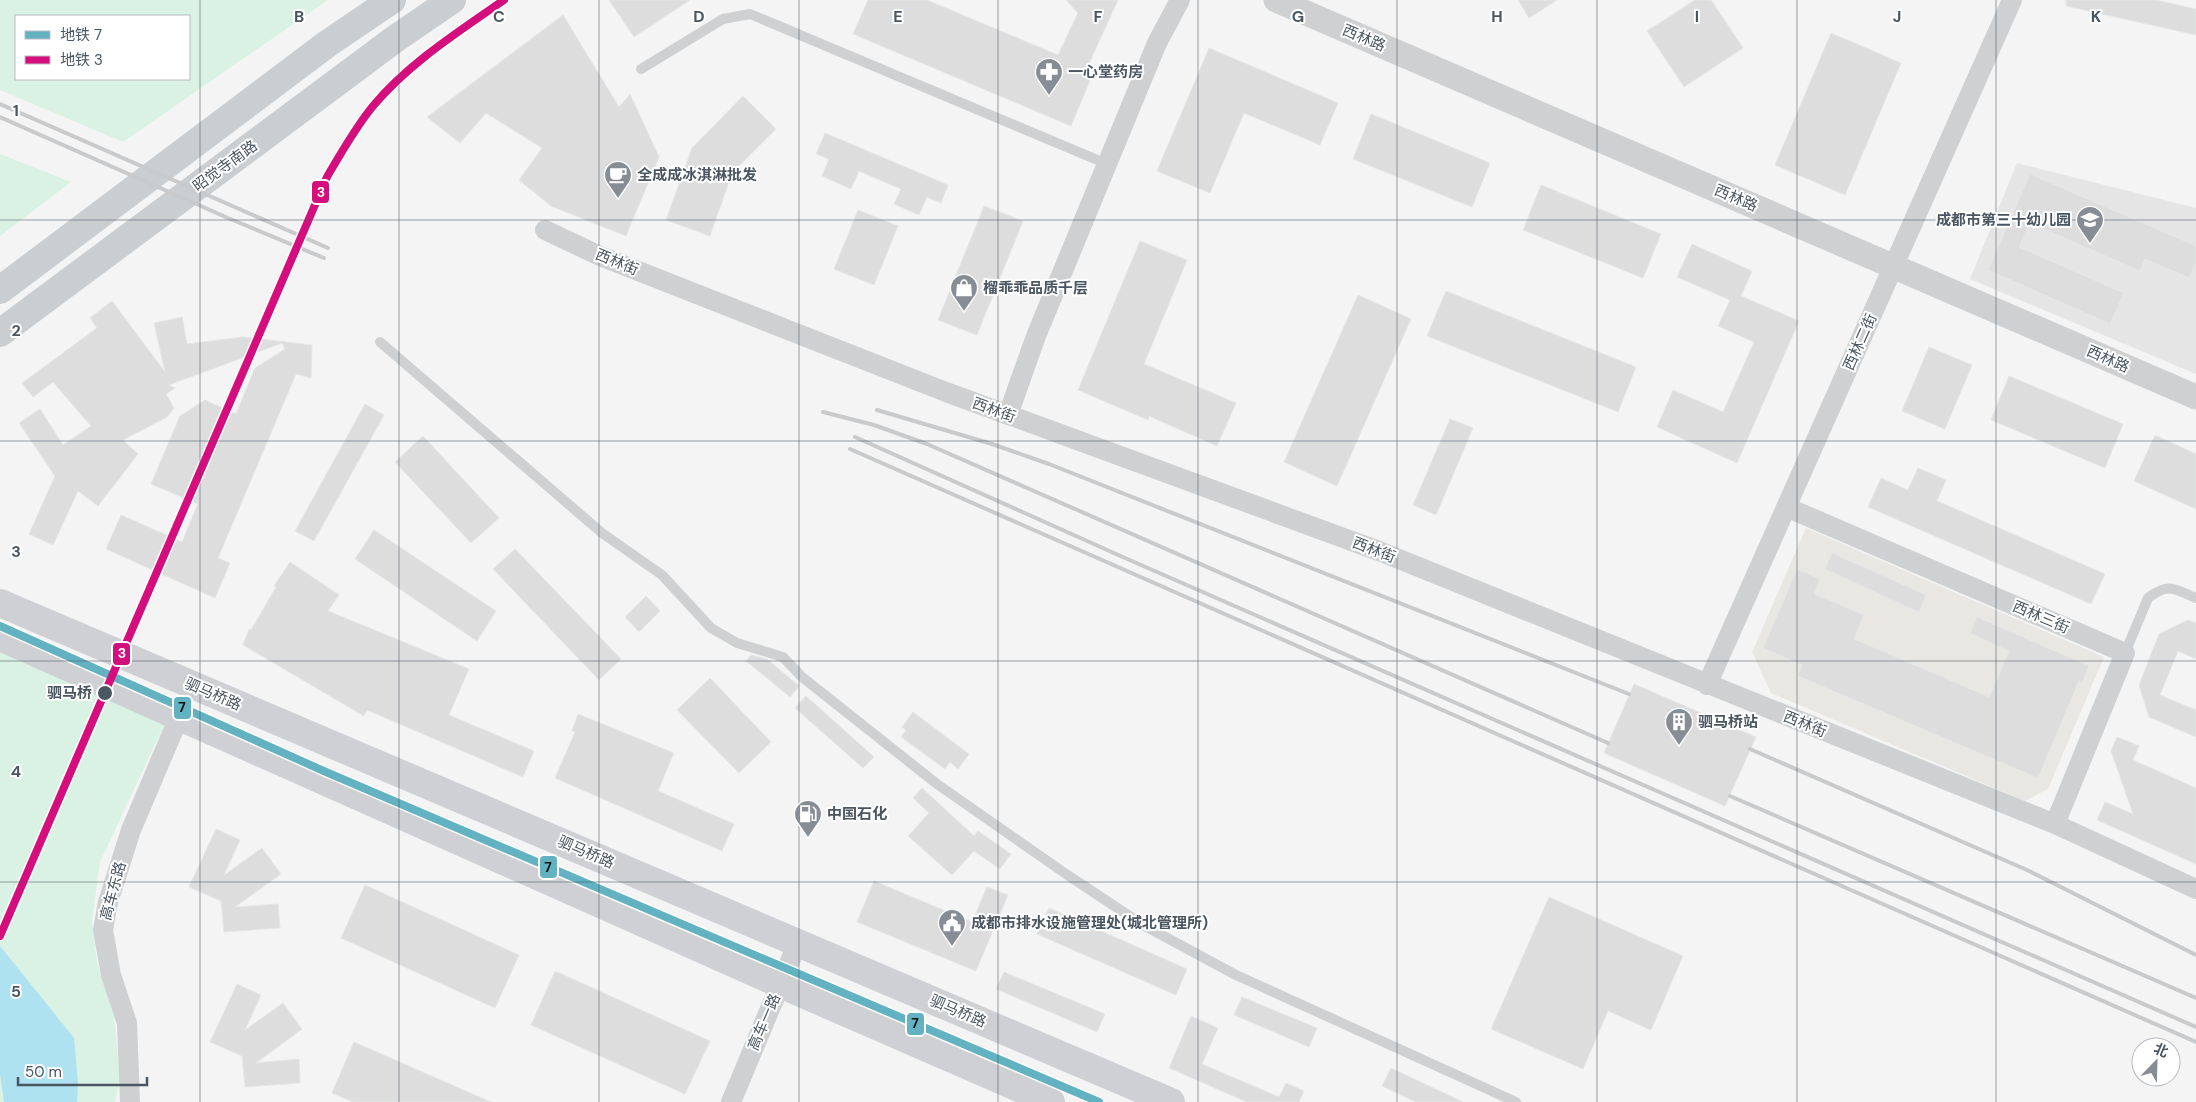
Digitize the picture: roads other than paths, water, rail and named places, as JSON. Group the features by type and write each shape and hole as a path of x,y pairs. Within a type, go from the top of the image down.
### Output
{"main road":[{"path":"0,290 327,44 392,0"},
{"name":"昭觉寺南路","path":"0,333 388,45 452,0"},
{"name":"驷马桥路","path":"0,603 1171,1102"},
{"path":"0,637 780,984 1051,1102"}],"street":[{"path":"1008,415 1036,336 1157,42 1180,0"},
{"name":"西林路","path":"1276,0 2196,397"},
{"name":"西林二街","path":"1707,685 2012,0"},
{"name":"西林街","path":"545,230 600,256 1008,415 1379,551 2054,824 2196,889"},
{"name":"西林三街","path":"1786,507 2125,653"},
{"path":"2054,824 2125,653"},
{"name":"高车东路","path":"130,1102 127,1023 111,975 103,930 108,902 131,830 178,717"},
{"name":"高车一路","path":"731,1102 798,942"}],"lane":[{"path":"641,69 723,19 750,14 1107,164"},
{"path":"380,342 602,533 662,575 711,628 737,643 782,657 802,676 937,784 1066,874 1143,925 1236,975 1516,1102"},
{"path":"2125,653 2148,598 2161,589 2175,589 2196,598"}],"water":[{"path":"0,946 74,1038 78,1083 77,1102 4,1102 0,1074"}],"railway":[{"path":"0,104 328,248"},
{"path":"0,117 228,218 324,258"},
{"path":"877,410 992,444 1049,464 1629,694"},
{"path":"823,412 874,425 927,444 1608,743"},
{"path":"855,437 1125,558 2196,1027"},
{"path":"850,449 2196,1042"},
{"path":"1750,749 2027,870 2196,955"},
{"path":"1730,796 2196,998"}],"metro line":[{"name":"3","path":"0,936 327,177 360,123 387,90 418,62 504,0"},
{"name":"7","path":"0,626 326,772 1099,1102"}],"place":[{"name":"一心堂药房","path":"1049,96"},
{"name":"全成成冰淇淋批发","path":"618,199"},
{"name":"成都市第三十幼儿园","path":"2090,244"},
{"name":"榴乖乖品质千层","path":"964,312"},
{"name":"驷马桥","path":"105,693"},
{"name":"驷马桥站","path":"1679,746"},
{"name":"中国石化","path":"808,838"},
{"name":"成都市排水设施管理处(城北管理所)","path":"952,947"}]}
